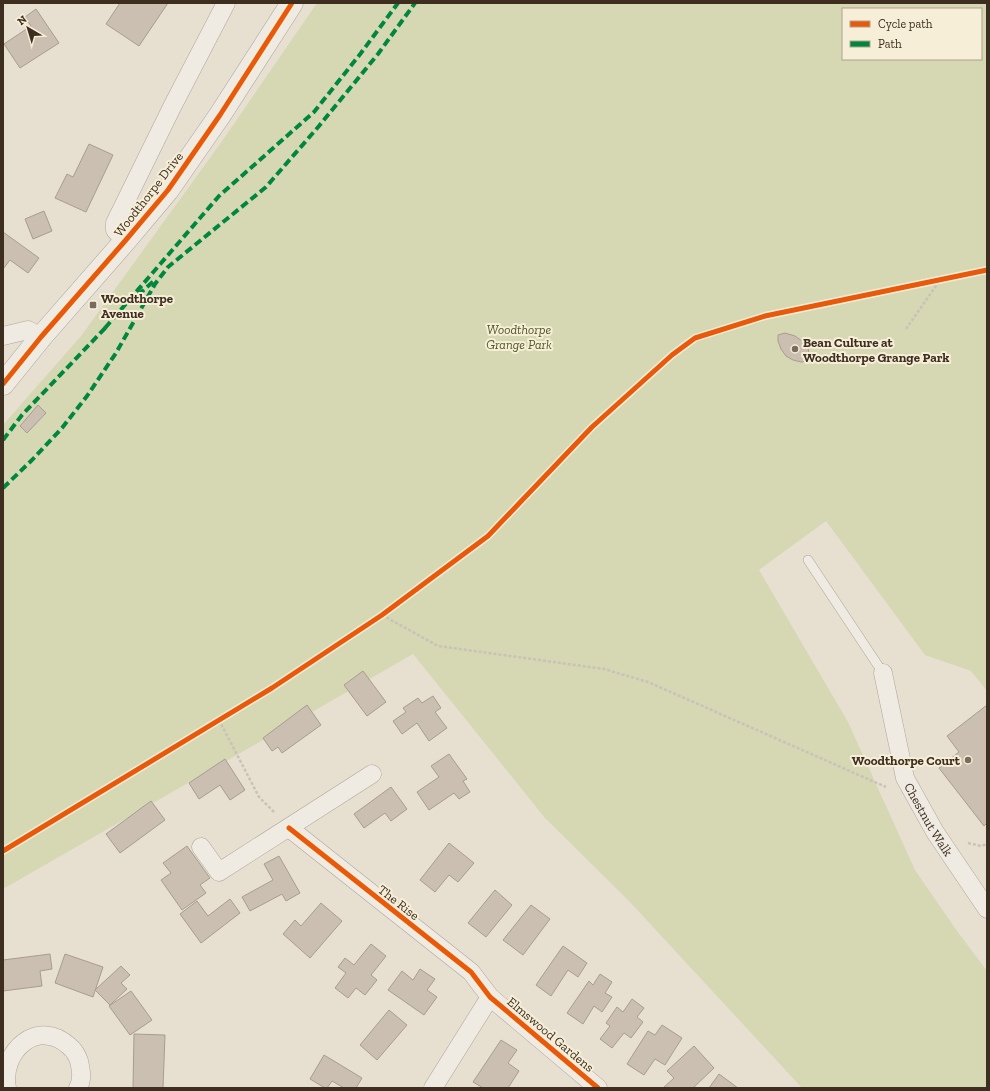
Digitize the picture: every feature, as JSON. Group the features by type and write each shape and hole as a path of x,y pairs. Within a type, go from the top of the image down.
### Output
{"street":[{"name":"Woodthorpe Drive","path":"125,242 115,230 115,223 172,107 226,3"},
{"name":"Woodthorpe Drive","path":"3,384 41,337 125,242 168,190 207,134 292,3"},
{"path":"3,336 28,330 41,337"},
{"name":"Chestnut Walk","path":"883,673 905,778 913,795 935,832 987,909"},
{"path":"201,847 219,872 372,774"},
{"name":"The Rise","path":"289,828 471,972 490,997"},
{"name":"Elmswood Gardens","path":"433,1088 490,997 598,1088"},
{"path":"5,1084 4,1068 7,1059 14,1048 24,1039 37,1035 51,1036 63,1040 73,1049 78,1057 82,1070 78,1088"}],"lane":[{"path":"808,560 883,673"}],"path":[{"path":"906,329 940,280"},
{"path":"382,615 438,646 604,669 648,682 880,785 913,795"},
{"path":"219,720 260,797 289,828"}],"green space":[{"name":"Woodthorpe Grange Park","path":"317,3 987,3 987,691 971,671 925,655 826,521 759,570 848,722 915,870 957,931 987,971 987,1088 802,1088 629,901 545,818 413,654 3,889 3,425 81,336 220,144"}],"building":[{"path":"120,3 168,3 139,46 106,24"},
{"path":"36,9 59,43 20,68 4,44 31,26 25,17"},
{"path":"89,144 113,155 86,212 55,198 67,174 73,177"},
{"path":"44,211 52,231 33,239 25,219"},
{"path":"3,232 39,258 28,273 10,260 3,269"},
{"path":"785,333 795,336 808,347 810,361 801,362 786,356 778,341 778,335"},
{"path":"38,405 46,413 27,433 20,426"},
{"path":"363,671 386,702 367,716 344,685"},
{"path":"433,696 441,708 435,712 447,728 429,741 417,723 402,734 393,721 406,712 403,708 418,698 422,703"},
{"path":"307,705 321,725 282,753 278,747 272,751 263,738"},
{"name":"Woodthorpe Court","path":"987,705 987,823 984,826 939,768 959,752 947,736"},
{"path":"449,754 467,779 463,781 470,792 459,799 454,793 429,810 417,792 439,777 431,766"},
{"path":"225,759 245,790 230,800 220,785 199,799 189,783"},
{"path":"391,787 407,809 391,821 385,813 364,828 354,814"},
{"path":"151,801 165,820 120,853 106,834"},
{"path":"449,843 474,863 458,882 449,875 435,892 420,880"},
{"path":"187,846 210,878 200,885 206,893 182,910 161,880 171,873 163,863"},
{"path":"279,856 300,893 286,901 282,894 250,911 242,897 273,880 264,864"},
{"path":"495,890 512,905 486,937 468,923"},
{"path":"230,899 240,913 201,943 180,914 197,901 208,916"},
{"path":"321,903 342,921 310,958 283,934 295,920 301,926"},
{"path":"531,905 550,919 523,955 503,940"},
{"path":"371,944 386,956 371,975 377,980 365,995 356,988 348,998 335,988 346,973 338,967 345,958 354,965"},
{"path":"563,946 587,963 578,977 568,970 551,996 536,985"},
{"path":"50,954 52,969 40,971 42,986 3,991 3,960"},
{"path":"65,954 103,967 93,997 55,983"},
{"path":"121,966 130,975 121,983 127,989 110,1005 95,990"},
{"path":"420,969 435,979 427,990 437,997 424,1015 388,990 402,971 413,980"},
{"path":"600,974 612,982 605,993 612,997 602,1012 594,1006 583,1024 567,1013 589,981 593,985"},
{"path":"131,991 152,1020 130,1035 109,1006"},
{"path":"632,999 644,1008 637,1017 643,1022 631,1038 624,1033 612,1048 600,1039 610,1026 606,1023 617,1007 623,1012"},
{"path":"389,1010 407,1025 377,1060 360,1045"},
{"path":"662,1025 682,1038 665,1065 655,1059 644,1075 627,1064 648,1031 655,1035"},
{"path":"134,1034 165,1035 163,1088 133,1088"},
{"path":"501,1040 517,1050 508,1063 519,1071 508,1088 483,1088 473,1082"},
{"path":"694,1046 714,1068 693,1088 663,1088 674,1078 667,1071"},
{"path":"324,1055 362,1078 356,1088 344,1088 332,1081 327,1088 325,1088 310,1079"},
{"path":"719,1074 738,1088 709,1088"}],"marked path":[{"path":"105,328 219,196 314,112 361,53 398,3"},
{"path":"3,488 62,428 87,396 116,353 155,284 168,267 266,187 319,126 378,54 415,3"},
{"path":"138,295 156,279"},
{"path":"3,440 22,415 108,325"}],"cycle path":[{"path":"3,384 41,337 168,190 220,115 292,3"},
{"path":"3,851 272,688 382,615 488,536 592,427 672,355 695,338 765,316 987,270"},
{"path":"289,828 471,972 490,997 598,1088"}],"place":[{"name":"Woodthorpe Avenue","path":"93,305"},
{"name":"Bean Culture at Woodthorpe Grange Park","path":"795,349"},
{"name":"Woodthorpe Court","path":"968,760"}]}
